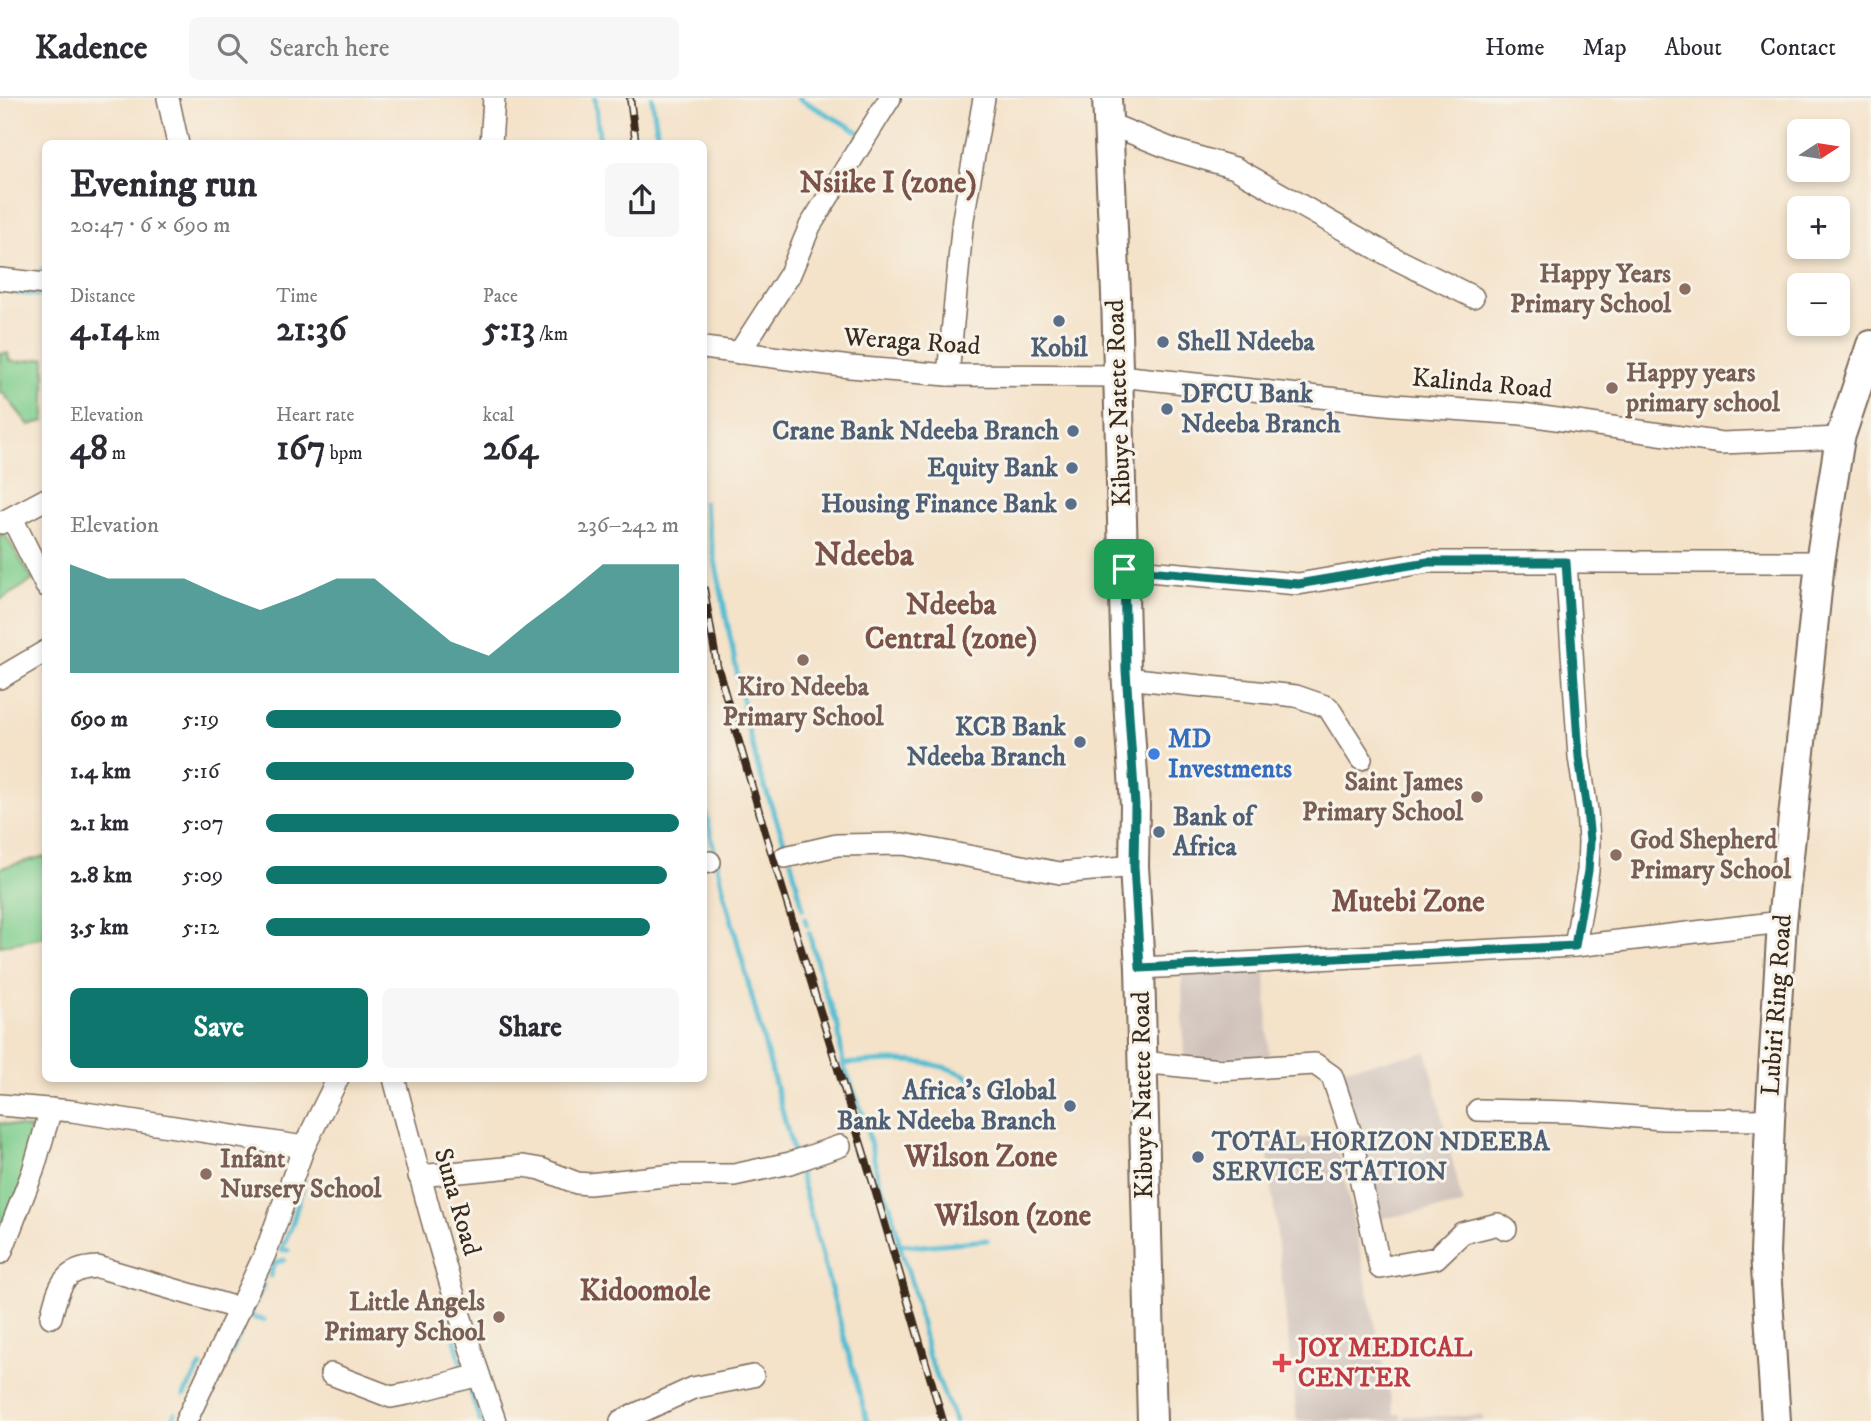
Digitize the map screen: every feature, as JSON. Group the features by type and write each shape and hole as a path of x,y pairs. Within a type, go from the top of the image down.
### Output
{"main road":[{"name":"Kibuye Natete Road","path":"1107,111 1119,376 1126,678 1135,805 1134,866 1140,968 1152,1421"},
{"name":"Lubiri Ring Road","path":"1776,1421 1765,1253 1782,922 1820,562 1840,438 1871,345"}],"street":[{"path":"168,98 177,140"},
{"path":"491,140 494,98"},
{"path":"739,353 790,274 810,226 890,98"},
{"path":"948,375 963,219 984,98"},
{"path":"1107,111 1174,150 1235,168 1392,257 1473,298"},
{"path":"0,279 42,284"},
{"name":"Weraga Road","path":"707,348 850,367 948,375 1119,376"},
{"name":"Kalinda Road","path":"1119,376 1395,405 1522,414 1722,443 1840,438"},
{"path":"42,501 6,521 42,580"},
{"path":"1124,569 1298,584 1428,562 1820,562"},
{"path":"1566,562 1579,757 1590,841 1588,871 1575,946"},
{"path":"0,678 42,653"},
{"path":"1126,678 1296,696 1321,704 1328,707 1361,759"},
{"path":"790,856 837,845 903,844 1060,873 1134,866"},
{"path":"1140,968 1575,946 1782,922"},
{"path":"1141,1062 1220,1070 1315,1065 1332,1076 1350,1131 1380,1268 1436,1258 1462,1233 1498,1224 1506,1229"},
{"path":"186,1421 265,1254 304,1147 336,1082"},
{"name":"Suna Road","path":"395,1082 419,1175 495,1421"},
{"path":"0,1105 51,1109 304,1147"},
{"path":"1,1253 33,1171 51,1109"},
{"path":"1478,1110 1572,1112 1663,1119 1770,1120"},
{"path":"419,1175 523,1166 589,1184 674,1175 734,1175 798,1160 840,1146"},
{"path":"51,1317 59,1288 69,1275 82,1267 98,1267 240,1309"},
{"path":"331,1374 391,1396 479,1375"},
{"path":"621,1421 694,1388 753,1376"}],"shaded area":[{"path":"1266,972 1269,1062 1184,1064 1182,973"},
{"path":"1427,1052 1463,1205 1377,1219 1340,1069"},
{"path":"1335,1133 1394,1414 1401,1414 1401,1421 1297,1421 1267,1144"},
{"path":"1404,1416 1483,1416 1483,1421 1404,1421"}],"green space":[{"path":"0,353 8,353 9,360 17,362 42,358 42,422 29,425 4,394 0,393"},
{"path":"4,533 33,580 0,600 0,535"},
{"path":"42,857 42,938 0,946 0,868"},
{"path":"0,1123 32,1129 9,1245 0,1243"}],"waterway":[{"path":"595,98 600,140"},
{"path":"652,98 658,140"},
{"path":"798,98 861,133"},
{"path":"17,293 38,295"},
{"path":"707,518 747,724 758,768 788,852"},
{"path":"707,818 794,1155"},
{"path":"791,861 803,909"},
{"path":"805,919 807,925"},
{"path":"809,933 823,986 838,1026 843,1064 865,1120 879,1182 890,1204 928,1355 955,1421"},
{"path":"843,1064 910,1061 941,1066 973,1079"},
{"path":"797,1164 867,1421"},
{"path":"288,1250 281,1250 292,1225 304,1182"},
{"path":"899,1244 921,1246 987,1240"},
{"path":"270,1276 274,1263 284,1260"},
{"path":"254,1305 263,1285"},
{"path":"444,1296 464,1375"},
{"path":"251,1313 254,1318 264,1320"},
{"path":"231,1353 239,1336"},
{"path":"184,1395 201,1366"},
{"path":"469,1386 480,1421"},
{"path":"171,1421 175,1413"}],"railway":[{"path":"630,98 635,140"},
{"path":"707,607 717,665 765,832 943,1421"}],"place":[{"name":"Happy Years Primary School","path":"1685,289"},
{"name":"Kobil","path":"1059,321"},
{"name":"Shell Ndeeba","path":"1163,342"},
{"name":"Happy years primary school","path":"1612,388"},
{"name":"DFCU Bank Ndeeba Branch","path":"1167,409"},
{"name":"Crane Bank Ndeeba Branch","path":"1073,431"},
{"name":"Equity Bank","path":"1072,468"},
{"name":"Housing Finance Bank","path":"1071,504"},
{"name":"Kiro Ndeeba Primary School","path":"803,660"},
{"name":"KCB Bank Ndeeba Branch","path":"1080,742"},
{"name":"MD Investments","path":"1154,754"},
{"name":"Saint James Primary School","path":"1477,797"},
{"name":"Bank of Africa","path":"1159,832"},
{"name":"God Shepherd Primary School","path":"1616,855"},
{"name":"Africa's Global Bank Ndeeba Branch","path":"1070,1106"},
{"name":"TOTAL HORIZON NDEEBA SERVICE STATION","path":"1198,1157"},
{"name":"Infant Nursery School","path":"206,1174"},
{"name":"Little Angels Primary School","path":"499,1317"},
{"name":"JOY MEDICAL CENTER","path":"1282,1363"}],"district":[{"name":"Nsiike I (zone)","path":"888,183"},
{"name":"Ndeeba","path":"864,555"},
{"name":"Ndeeba Central (zone)","path":"951,622"},
{"name":"Mutebi Zone","path":"1408,902"},
{"name":"Wilson Zone","path":"981,1157"},
{"name":"Wilson (zone","path":"1013,1216"},
{"name":"Kidoomole","path":"645,1291"}],"route":[{"path":"1428,562 1566,562 1579,757 1590,841 1588,871 1575,946 1140,968 1134,866 1135,805 1127,705 1124,569 1298,584 1428,562"}]}
